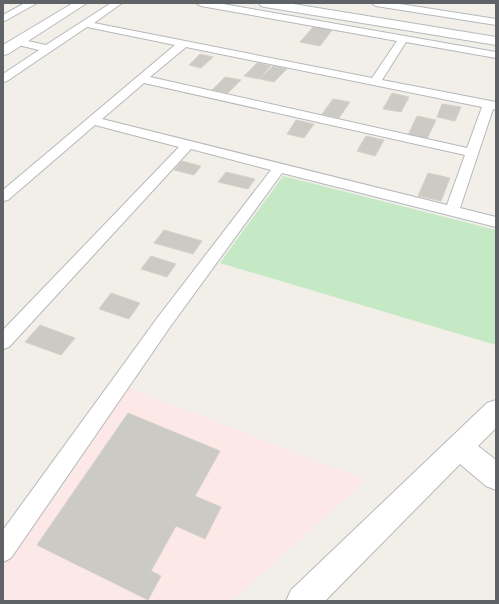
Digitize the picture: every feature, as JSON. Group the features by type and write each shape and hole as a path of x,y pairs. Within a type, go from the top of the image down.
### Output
{"street":[{"path":"3,19 32,3"},
{"path":"3,43 67,3"},
{"path":"3,51 80,3"},
{"path":"3,79 118,3"},
{"path":"201,3 496,55"},
{"path":"265,3 496,41"},
{"path":"297,3 496,36"},
{"path":"376,3 496,22"},
{"path":"451,15 457,3"},
{"path":"85,24 493,105 472,153 452,210"},
{"path":"375,82 403,39"},
{"path":"18,42 48,49"},
{"path":"3,197 183,44"},
{"path":"142,79 472,153"},
{"path":"93,121 496,222"},
{"path":"3,342 188,145"},
{"path":"3,550 164,322 278,168"},
{"path":"302,601 496,411"},
{"path":"459,447 496,477"}],"shaded area":[{"path":"129,388 366,480 232,601 3,601 3,568"}],"green space":[{"path":"283,176 496,230 496,345 220,263"}],"building":[{"path":"314,26 333,29 320,46 300,42"},
{"path":"200,54 213,57 201,68 189,65"},
{"path":"257,63 271,66 259,79 244,76"},
{"path":"273,66 287,69 274,82 260,79"},
{"path":"225,77 241,80 228,93 212,90"},
{"path":"392,93 409,97 401,112 383,109"},
{"path":"333,99 350,102 339,118 322,114"},
{"path":"442,104 461,107 455,121 437,117"},
{"path":"417,116 436,120 427,139 408,135"},
{"path":"296,120 314,124 304,138 287,134"},
{"path":"366,136 384,140 375,156 357,151"},
{"path":"182,161 201,166 194,175 174,170"},
{"path":"226,172 255,179 248,189 218,182"},
{"path":"428,173 450,178 441,201 418,196"},
{"path":"164,230 202,241 193,254 154,243"},
{"path":"151,256 176,264 167,277 141,269"},
{"path":"111,293 140,303 129,319 99,309"},
{"path":"40,325 75,338 61,355 25,342"},
{"path":"128,413 220,451 195,496 221,507 205,539 176,526 151,571 161,576 148,600 37,545"}]}
